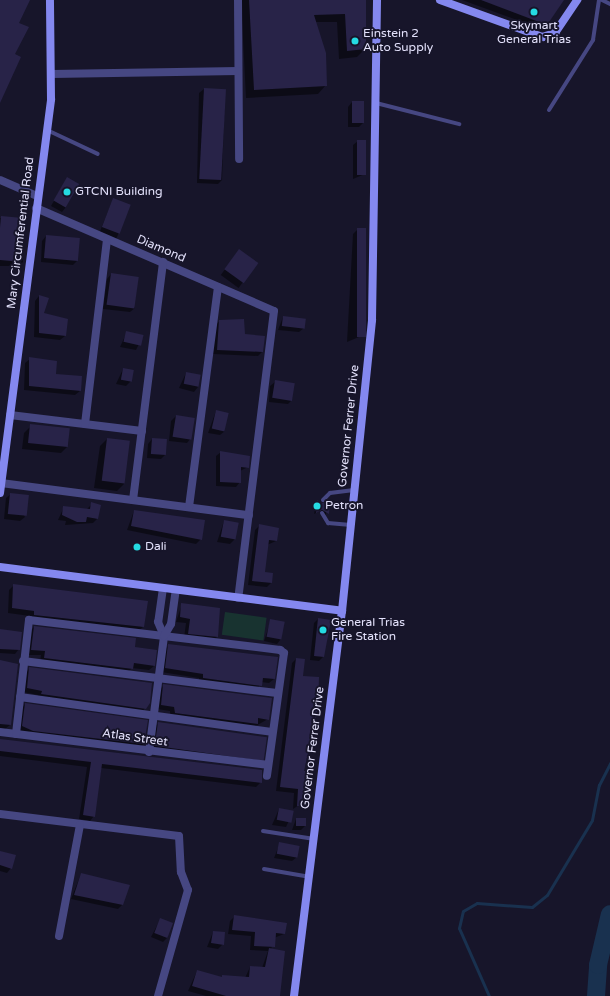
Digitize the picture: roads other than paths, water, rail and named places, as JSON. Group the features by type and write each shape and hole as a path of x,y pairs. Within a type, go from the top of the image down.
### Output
{"street":[{"name":"Mary Circumferential Road","path":"0,493 37,196 47,130 52,74 50,0"},
{"path":"238,0 240,159"},
{"name":"Governor Ferrer Drive","path":"294,996 342,611 372,320 377,0"},
{"path":"440,0 542,37 555,33 577,0"},
{"path":"52,74 238,71"},
{"path":"0,180 37,196"},
{"name":"Diamond","path":"36,208 270,309 274,314 249,515"},
{"path":"85,424 107,239"},
{"path":"133,500 163,262"},
{"path":"189,507 218,287"},
{"path":"10,415 142,431"},
{"path":"1,482 249,515 238,598"},
{"path":"0,567 342,611"},
{"path":"163,588 158,622 164,636"},
{"path":"149,752 164,636 171,624 176,590"},
{"path":"16,734 24,661 26,623 30,620 280,650 284,653 267,766 267,776"},
{"path":"24,661 277,694"},
{"path":"20,697 272,732"},
{"name":"Atlas Street","path":"0,732 267,766"},
{"path":"0,814 182,839 181,872 188,890 158,996"},
{"path":"59,936 80,825"}],"lane":[{"path":"550,110 593,40 599,0"},
{"path":"602,0 610,4"},
{"path":"376,103 459,124"},
{"path":"47,130 98,154"},
{"path":"323,500 330,493 354,490"},
{"path":"322,513 328,524 351,525"},
{"path":"263,831 314,840"},
{"path":"264,869 310,877"}],"waterway":[{"path":"489,996 459,928 463,911 477,903 532,907 547,895 592,820 599,785 610,763"},
{"path":"596,996 598,965 610,914"}],"place":[{"name":"Skymart General Trias","path":"534,12"},
{"name":"Einstein 2 Auto Supply","path":"355,41"},
{"name":"GTCNI Building","path":"67,192"},
{"name":"Petron","path":"317,506"},
{"name":"Dali","path":"137,547"},
{"name":"General Trias Fire Station","path":"323,630"}]}
